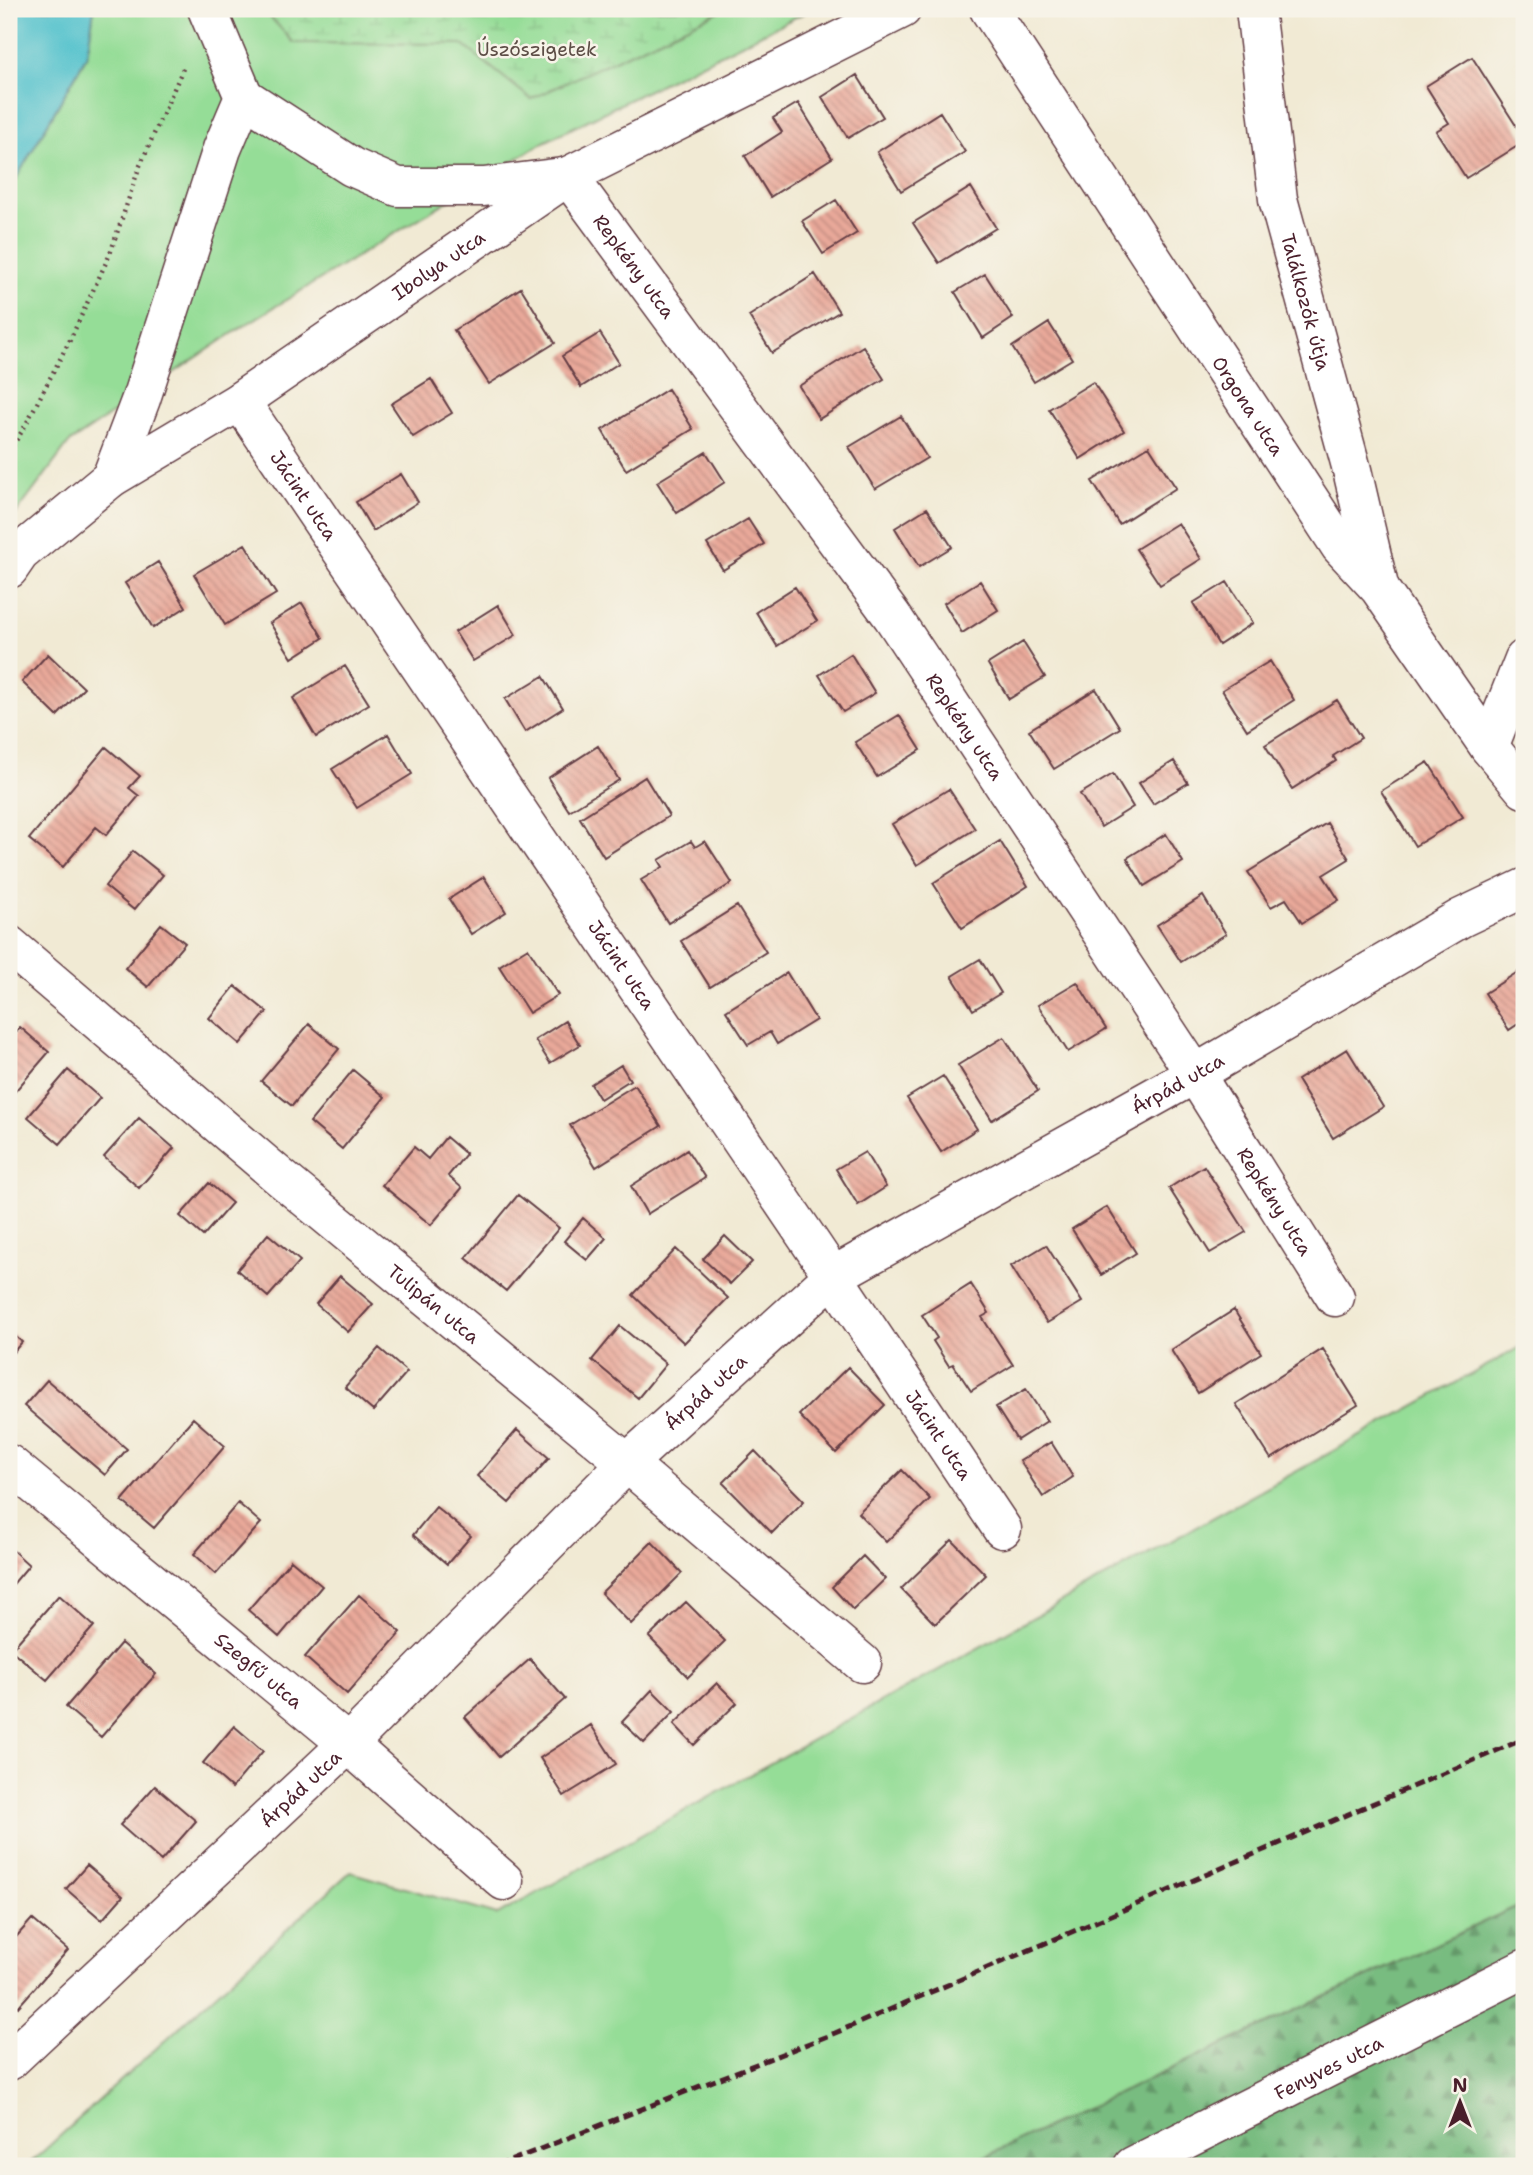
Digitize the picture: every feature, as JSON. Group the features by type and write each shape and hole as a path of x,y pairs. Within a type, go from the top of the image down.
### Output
{"street":[{"name":"Ibolya utca","path":"9,569 20,553 111,478 240,401 568,176 902,9"},
{"name":"Orgona utca","path":"989,9 1340,546 1379,588 1489,747 1524,789"},
{"name":"Találkozók útja","path":"1255,9 1278,199 1352,470 1379,588"},
{"path":"208,10 244,97 352,167 398,187 484,187 568,176"},
{"path":"111,478 141,399 222,149 244,97"},
{"name":"Repkény utca","path":"568,176 892,616 1195,1074 1335,1297"},
{"name":"Jácint utca","path":"240,401 1002,1529"},
{"path":"1489,747 1524,659"},
{"name":"Árpád utca","path":"9,2062 348,1744 627,1463 833,1276 1195,1074 1461,918 1524,888"},
{"name":"Tulipán utca","path":"9,945 280,1177 627,1463 862,1663"},
{"name":"Szegfű utca","path":"9,1464 348,1744 504,1881"},
{"name":"Fenyves utca","path":"1133,2166 1524,1969"}],"path":[{"path":"9,452 70,340 110,254 139,168 208,10"}],"green space":[{"path":"94,9 812,9 544,142 242,327 69,443 9,523 9,191 87,56"},
{"name":"Úszószigetek","path":"263,9 724,9 531,99 462,44 294,43"},
{"path":"1524,1345 1524,1903 965,2166 27,2166 350,1872 497,1915"},
{"path":"1524,1903 1524,2166 965,2166"}],"water":[{"path":"9,9 94,9 87,55 9,191"}],"building":[{"path":"1472,57 1524,142 1466,178 1436,131 1449,123 1426,86"},
{"path":"857,75 883,117 848,138 822,97"},
{"path":"798,103 832,158 770,197 745,156 782,132 773,118"},
{"path":"940,112 965,152 901,191 877,152"},
{"path":"971,187 996,228 939,263 913,223"},
{"path":"836,200 857,233 823,254 802,221"},
{"path":"815,274 839,312 772,353 749,316"},
{"path":"985,274 1013,318 983,338 955,292"},
{"path":"521,288 555,343 489,384 454,330"},
{"path":"1049,323 1072,359 1034,382 1012,347"},
{"path":"600,333 619,363 581,387 562,356"},
{"path":"863,346 884,379 819,419 799,386"},
{"path":"431,379 452,413 413,437 391,404"},
{"path":"1093,382 1124,431 1080,459 1049,409"},
{"path":"668,389 693,429 626,470 602,430"},
{"path":"901,416 927,458 875,489 849,447"},
{"path":"1149,446 1176,488 1119,524 1092,481"},
{"path":"706,452 725,482 677,513 657,482"},
{"path":"401,474 418,502 373,531 356,502"},
{"path":"927,508 952,547 919,567 895,528"},
{"path":"748,519 764,544 723,570 707,544"},
{"path":"1178,523 1201,559 1160,585 1136,549"},
{"path":"245,544 276,594 225,625 194,574"},
{"path":"158,562 186,607 153,628 125,583"},
{"path":"980,581 998,610 962,633 944,603"},
{"path":"1227,582 1253,623 1219,645 1193,603"},
{"path":"795,587 817,621 777,646 756,612"},
{"path":"302,603 323,638 292,658 270,623"},
{"path":"498,605 516,635 473,661 455,632"},
{"path":"1023,642 1045,677 1009,699 988,664"},
{"path":"48,654 84,688 57,716 22,682"},
{"path":"851,654 875,693 843,712 819,675"},
{"path":"1270,661 1294,700 1247,730 1222,690"},
{"path":"345,666 369,704 316,737 293,698"},
{"path":"543,676 563,708 525,732 505,699"},
{"path":"1096,689 1120,728 1054,769 1029,730"},
{"path":"1337,700 1361,738 1333,756 1336,761 1292,789 1265,745"},
{"path":"899,715 921,750 877,777 855,742"},
{"path":"388,734 412,774 357,808 332,769"},
{"path":"598,746 619,780 569,811 548,778"},
{"path":"106,747 140,776 129,788 139,796 106,835 96,827 63,867 29,839"},
{"path":"1174,761 1188,783 1153,804 1139,783"},
{"path":"1428,762 1463,817 1415,846 1381,791"},
{"path":"1113,774 1133,807 1101,827 1080,794"},
{"path":"645,777 669,816 604,857 580,818"},
{"path":"949,789 975,829 917,865 892,824"},
{"path":"1327,823 1349,859 1323,875 1339,900 1302,923 1286,899 1271,907 1248,872"},
{"path":"1166,834 1183,862 1144,886 1127,858"},
{"path":"691,841 695,847 705,841 732,883 668,923 641,880 663,867 659,860"},
{"path":"1000,841 1028,886 962,928 933,883"},
{"path":"133,851 163,875 134,910 105,886"},
{"path":"484,877 506,912 471,934 449,899"},
{"path":"1203,896 1226,934 1181,962 1157,925"},
{"path":"737,906 766,952 710,987 681,941"},
{"path":"161,924 185,943 148,987 125,968"},
{"path":"528,948 558,995 529,1013 499,966"},
{"path":"980,959 1001,993 973,1010 952,976"},
{"path":"1524,968 1524,1020 1509,1030 1485,993"},
{"path":"787,973 816,1020 777,1044 770,1032 748,1045 726,1011"},
{"path":"1077,982 1106,1029 1068,1052 1038,1005"},
{"path":"235,986 267,1012 240,1044 209,1018"},
{"path":"565,1021 580,1045 550,1063 535,1040"},
{"path":"309,1024 339,1049 292,1106 261,1081"},
{"path":"20,1027 49,1052 11,1096 9,1040"},
{"path":"1004,1037 1038,1091 992,1120 958,1065"},
{"path":"1347,1049 1383,1107 1333,1138 1297,1080"},
{"path":"621,1065 630,1080 600,1099 591,1084"},
{"path":"68,1070 100,1098 60,1144 28,1117"},
{"path":"353,1070 385,1097 342,1149 310,1122"},
{"path":"943,1076 977,1129 941,1152 907,1098"},
{"path":"635,1085 661,1126 596,1167 570,1125"},
{"path":"139,1118 174,1148 139,1188 104,1157"},
{"path":"446,1137 466,1154 448,1176 462,1188 431,1225 382,1185 414,1147 428,1159"},
{"path":"687,1150 705,1178 647,1214 631,1186"},
{"path":"865,1152 886,1187 858,1205 836,1169"},
{"path":"1204,1166 1246,1232 1210,1253 1169,1188"},
{"path":"209,1183 232,1203 203,1236 180,1216"},
{"path":"518,1195 559,1228 506,1291 466,1258"},
{"path":"1107,1207 1136,1253 1101,1275 1072,1229"},
{"path":"583,1218 606,1238 587,1260 564,1241"},
{"path":"268,1234 300,1261 268,1297 237,1270"},
{"path":"725,1236 752,1262 730,1284 703,1259"},
{"path":"1046,1245 1082,1302 1047,1323 1011,1266"},
{"path":"676,1249 728,1298 684,1343 633,1295"},
{"path":"340,1276 373,1304 348,1332 316,1304"},
{"path":"971,1284 989,1313 982,1317 1013,1365 971,1391 953,1364 949,1366 933,1341 937,1338 922,1315"},
{"path":"1234,1310 1261,1353 1198,1393 1171,1350"},
{"path":"620,1326 666,1364 638,1398 592,1360"},
{"path":"9,1331 22,1342 9,1357"},
{"path":"379,1348 407,1372 373,1411 345,1387"},
{"path":"1323,1349 1358,1405 1271,1459 1236,1404"},
{"path":"848,1367 885,1405 836,1453 799,1415"},
{"path":"47,1380 127,1449 105,1475 24,1406"},
{"path":"1026,1389 1047,1421 1017,1440 996,1407"},
{"path":"193,1418 225,1446 154,1528 122,1501"},
{"path":"517,1430 549,1458 509,1503 477,1476"},
{"path":"1051,1442 1073,1477 1043,1497 1020,1461"},
{"path":"755,1451 804,1501 772,1533 723,1483"},
{"path":"902,1470 930,1499 886,1542 858,1513"},
{"path":"238,1503 261,1523 216,1574 194,1554"},
{"path":"436,1507 471,1536 447,1564 413,1535"},
{"path":"952,1540 986,1575 935,1624 901,1589"},
{"path":"652,1542 682,1573 631,1624 601,1593"},
{"path":"9,1547 29,1565 9,1589"},
{"path":"863,1556 885,1579 853,1610 832,1587"},
{"path":"291,1560 322,1586 279,1637 248,1610"},
{"path":"59,1595 94,1626 47,1680 11,1650"},
{"path":"359,1595 401,1632 347,1694 305,1657"},
{"path":"686,1602 725,1641 688,1677 649,1637"},
{"path":"121,1643 156,1674 101,1737 66,1707"},
{"path":"530,1659 565,1699 499,1757 465,1717"},
{"path":"717,1683 737,1703 694,1745 674,1724"},
{"path":"652,1690 674,1712 644,1743 622,1722"},
{"path":"591,1725 616,1764 564,1796 540,1758"},
{"path":"234,1726 263,1751 232,1788 203,1763"},
{"path":"155,1786 196,1821 161,1861 120,1825"},
{"path":"87,1865 123,1896 102,1920 66,1889"},
{"path":"32,1919 68,1950 18,2007 9,1998 9,1945"}],"railway":[{"path":"497,2166 835,2033 1524,1739"}]}
